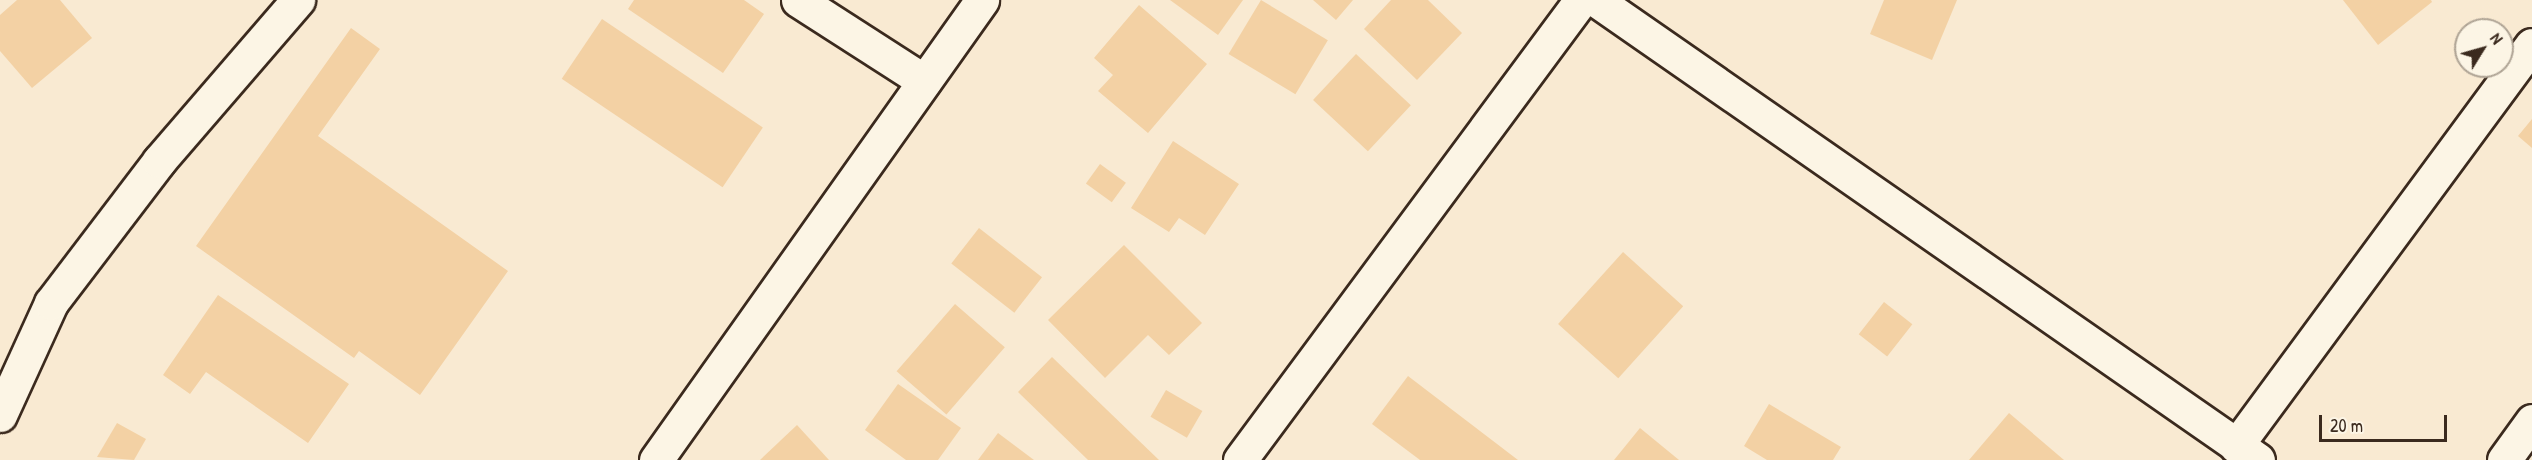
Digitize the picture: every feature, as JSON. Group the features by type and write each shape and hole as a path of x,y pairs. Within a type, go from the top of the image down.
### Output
{"street":[{"path":"0,416 51,303 159,161 298,0"},
{"path":"798,0 924,81"},
{"path":"656,460 981,0"},
{"path":"1240,460 1581,0"},
{"path":"1596,0 2247,453 2532,45"},
{"path":"2504,460 2532,422"}],"building":[{"path":"17,0 60,0 92,38 32,88 0,51 0,15"},
{"path":"634,0 744,0 764,14 723,73 628,9"},
{"path":"1170,0 1243,0 1218,35"},
{"path":"1261,0 1328,40 1295,94 1229,54"},
{"path":"1313,0 1353,0 1336,20"},
{"path":"1391,0 1428,0 1462,33 1417,80 1364,29"},
{"path":"1884,0 1957,0 1932,60 1870,34"},
{"path":"2343,0 2431,0 2432,2 2378,45"},
{"path":"1139,5 1207,64 1148,133 1098,91 1113,75 1094,58"},
{"path":"602,19 763,127 723,187 562,79"},
{"path":"351,28 380,49 318,136 508,271 420,395 359,351 354,358 196,246"},
{"path":"1356,54 1411,105 1368,151 1313,100"},
{"path":"2532,119 2532,148 2518,136"},
{"path":"1173,141 1239,184 1205,235 1179,218 1169,232 1131,208"},
{"path":"1100,164 1126,183 1112,202 1086,183"},
{"path":"979,228 1042,277 1014,313 951,263"},
{"path":"1124,245 1202,323 1169,355 1148,335 1105,378 1048,320"},
{"path":"1623,252 1683,306 1618,378 1558,324"},
{"path":"218,295 349,384 308,443 206,372 190,394 163,375"},
{"path":"1884,302 1912,324 1887,356 1859,334"},
{"path":"955,304 1005,347 946,414 897,371"},
{"path":"1052,357 1159,460 1088,460 1018,392"},
{"path":"1408,376 1518,460 1420,460 1372,424"},
{"path":"898,384 961,428 938,460 906,460 865,430"},
{"path":"1166,390 1202,411 1187,438 1150,417"},
{"path":"1769,404 1841,447 1833,460 1767,460 1744,446"},
{"path":"2009,413 2064,460 1969,460"},
{"path":"117,423 146,439 134,460 97,457"},
{"path":"797,425 829,460 760,460"},
{"path":"1640,428 1679,460 1614,460"},
{"path":"998,433 1034,460 978,460"}]}
